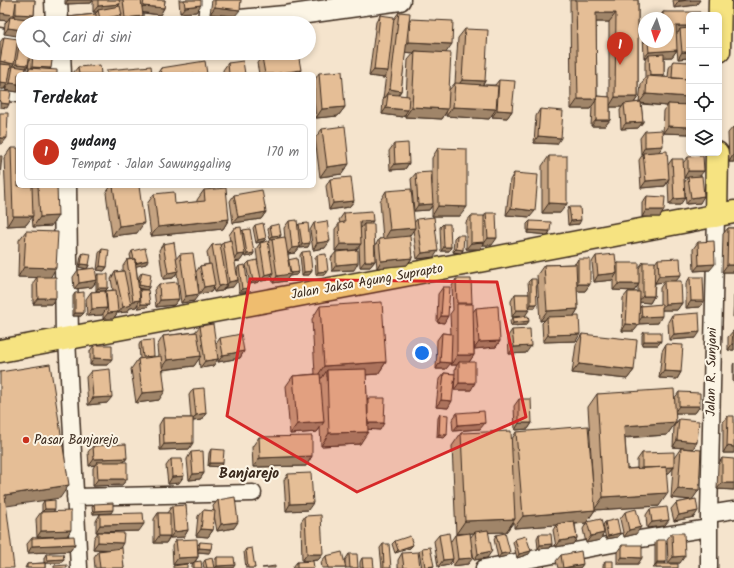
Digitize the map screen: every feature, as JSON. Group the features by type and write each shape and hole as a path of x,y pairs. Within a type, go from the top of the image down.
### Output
{"main road":[{"path":"56,0 57,16"},
{"path":"719,48 720,0"},
{"path":"59,60 60,72"},
{"path":"717,156 725,214"},
{"path":"65,188 67,339"},
{"name":"Jalan Jaksa Agung Suprapto","path":"0,351 725,214"}],"street":[{"path":"207,16 208,0"},
{"path":"285,16 400,0"},
{"path":"0,36 16,40"},
{"path":"0,92 16,94"},
{"name":"Jalan R. Sunjani","path":"709,568 709,521 725,214"},
{"path":"67,339 79,568"},
{"path":"75,497 253,492"},
{"path":"484,568 634,540 709,521 734,510"}],"highlighted area":[{"path":"250,279 497,282 526,417 357,492 227,416"}],"building":[{"path":"2,0 35,0 34,15 16,14 16,2 14,15 0,13"},
{"path":"98,0 119,0 120,4 98,6"},
{"path":"123,0 141,0 143,16 125,16"},
{"path":"144,0 165,0 164,8 143,6"},
{"path":"184,0 201,0 201,5 185,7"},
{"path":"215,0 241,0 240,10 215,7"},
{"path":"576,0 638,0 638,97 615,97 616,13 596,13 597,99 578,99"},
{"path":"120,6 122,15 99,16 98,10"},
{"path":"399,12 410,13 401,91 390,89"},
{"path":"674,12 686,12 686,26 676,26 677,50 649,52 649,48 674,48"},
{"path":"96,14 96,16 77,16"},
{"path":"380,15 394,17 388,71 374,70"},
{"path":"10,17 16,18 16,29 8,28"},
{"path":"410,19 453,21 452,44 409,42"},
{"path":"686,28 686,52 682,52 680,29"},
{"path":"465,29 488,30 485,81 462,80"},
{"path":"4,37 16,39 14,64 0,61"},
{"path":"415,51 451,53 448,109 412,107"},
{"path":"664,54 664,75 650,75 649,55"},
{"path":"17,60 29,60 28,65 16,64"},
{"path":"32,60 52,60 51,68 32,67"},
{"path":"263,60 299,60 301,70 288,72 265,72"},
{"path":"205,61 207,72 162,72 161,68"},
{"path":"243,61 245,72 229,72 228,63"},
{"path":"673,61 686,62 686,79 672,78"},
{"path":"0,64 11,65 8,83 0,82"},
{"path":"100,65 101,72 79,72 78,67"},
{"path":"13,66 26,68 25,72 16,72 16,84 10,83"},
{"path":"151,66 152,72 107,72 107,70"},
{"path":"29,68 57,70 57,72 28,72"},
{"path":"342,71 345,107 322,109 319,73"},
{"path":"647,76 686,79 686,97 646,94"},
{"path":"499,80 515,81 512,111 497,110"},
{"path":"455,83 498,86 496,109 453,107"},
{"path":"0,91 11,92 9,104 0,103"},
{"path":"388,94 409,96 408,110 386,108"},
{"path":"597,96 610,97 610,120 596,120"},
{"path":"641,102 643,122 626,123 624,104"},
{"path":"668,104 686,105 686,127 668,126"},
{"path":"540,109 563,111 561,138 538,136"},
{"path":"0,113 8,113 7,138 0,138"},
{"path":"345,126 349,164 327,167 322,129"},
{"path":"734,127 734,155 733,155"},
{"path":"662,130 663,146 645,147 645,131"},
{"path":"408,143 409,163 395,164 394,144"},
{"path":"11,148 16,148 16,188 32,188 33,216 13,216"},
{"path":"438,148 467,149 467,207 438,206"},
{"path":"667,151 669,179 646,181 643,153"},
{"path":"0,156 2,156 0,176"},
{"path":"549,156 567,156 567,204 549,203"},
{"path":"703,156 704,171 688,171 688,157"},
{"path":"672,159 683,159 685,198 674,199"},
{"path":"431,172 433,204 418,205 416,173"},
{"path":"514,173 538,175 535,211 511,208"},
{"path":"702,176 704,196 691,198 688,177"},
{"path":"351,177 354,201 333,203 330,179"},
{"path":"38,188 57,188 58,216 40,217"},
{"path":"113,188 139,188 144,223 119,226"},
{"path":"226,188 229,219 158,227 154,194 174,192 175,204 205,201 204,190"},
{"path":"411,189 415,228 390,230 386,191"},
{"path":"262,190 266,212 238,217 234,195"},
{"path":"647,196 665,197 664,210 646,210"},
{"path":"569,207 580,207 581,220 571,221"},
{"path":"372,211 373,221 360,221 361,244 340,244 339,223 345,222 344,213"},
{"path":"486,213 496,213 497,238 488,238"},
{"path":"471,216 484,216 484,242 471,243"},
{"path":"434,217 438,251 422,253 417,219"},
{"path":"297,220 300,247 292,248 289,221"},
{"path":"327,221 330,241 317,243 314,223"},
{"path":"530,221 551,222 550,231 529,230"},
{"path":"263,223 266,238 258,240 255,225"},
{"path":"308,223 310,243 302,244 299,224"},
{"path":"279,224 281,235 272,236 270,226"},
{"path":"364,224 374,224 375,261 365,261"},
{"path":"443,224 450,224 451,247 444,247"},
{"path":"241,227 245,254 237,255 234,228"},
{"path":"728,228 734,228 734,265 727,265"},
{"path":"250,229 254,253 247,254 243,230"},
{"path":"26,231 58,232 56,268 24,267"},
{"path":"457,235 464,235 463,250 456,249"},
{"path":"410,236 412,258 381,261 379,239"},
{"path":"285,237 291,274 277,276 272,239"},
{"path":"231,240 238,280 229,282 223,242"},
{"path":"268,241 273,273 265,275 260,243"},
{"path":"714,241 715,264 699,265 698,242"},
{"path":"174,242 178,271 168,273 163,244"},
{"path":"220,244 227,284 219,286 212,245"},
{"path":"145,248 148,260 135,263 132,251"},
{"path":"102,249 109,250 107,267 100,266"},
{"path":"358,250 358,263 336,265 336,252"},
{"path":"310,251 312,271 304,272 302,252"},
{"path":"83,253 91,254 89,265 81,264"},
{"path":"193,253 199,294 186,296 180,254"},
{"path":"326,254 328,271 318,272 317,255"},
{"path":"615,254 617,273 598,275 596,256"},
{"path":"297,258 299,272 290,273 288,260"},
{"path":"680,258 681,275 659,276 658,259"},
{"path":"135,259 140,300 133,301 127,260"},
{"path":"578,259 590,259 590,284 578,284"},
{"path":"257,260 261,279 253,281 249,262"},
{"path":"643,262 655,262 654,296 643,296"},
{"path":"618,263 639,263 639,284 618,284"},
{"path":"211,264 215,285 204,287 200,266"},
{"path":"576,264 578,309 547,311 544,265"},
{"path":"245,265 248,288 242,289 239,266"},
{"path":"95,268 97,280 79,283 78,270"},
{"path":"124,271 131,305 123,307 115,272"},
{"path":"142,272 151,274 149,287 139,285"},
{"path":"98,274 108,274 108,288 98,288"},
{"path":"37,277 56,277 56,298 38,298"},
{"path":"690,277 703,277 704,301 691,301"},
{"path":"456,279 471,279 472,303 457,303"},
{"path":"531,279 536,279 537,304 531,304"},
{"path":"664,281 681,281 682,303 665,304"},
{"path":"177,282 179,299 160,300 159,284"},
{"path":"443,287 450,287 448,316 441,316"},
{"path":"116,290 118,312 108,313 106,291"},
{"path":"140,290 148,290 150,304 141,304"},
{"path":"105,291 107,308 92,309 91,292"},
{"path":"84,292 84,313 75,313 75,293"},
{"path":"628,292 640,292 639,325 626,324"},
{"path":"515,294 529,294 529,310 516,310"},
{"path":"382,302 386,362 324,366 320,306"},
{"path":"457,304 473,304 474,355 457,355"},
{"path":"662,304 662,316 642,317 641,306"},
{"path":"498,306 500,341 479,342 476,308"},
{"path":"699,313 700,332 674,334 672,315"},
{"path":"528,316 529,321 513,323 512,318"},
{"path":"579,316 580,334 548,335 547,317"},
{"path":"213,324 218,359 205,361 200,326"},
{"path":"530,329 531,346 514,347 512,330"},
{"path":"733,331 734,344 732,344"},
{"path":"197,332 201,356 167,360 163,336"},
{"path":"644,332 661,332 661,341 644,341"},
{"path":"442,333 452,334 451,363 440,362"},
{"path":"241,334 244,351 223,355 220,338"},
{"path":"582,334 637,340 634,370 579,364"},
{"path":"153,340 154,356 143,357 141,341"},
{"path":"666,344 683,345 681,372 664,371"},
{"path":"94,345 112,345 112,359 94,358"},
{"path":"161,356 165,391 142,393 138,359"},
{"path":"459,362 475,362 475,383 459,383"},
{"name":"Pasar Banjarejo","path":"50,364 69,485 5,495 14,568 0,568 0,372"},
{"path":"110,369 112,397 93,398 91,371"},
{"path":"366,369 368,432 329,433 327,370"},
{"path":"444,373 455,374 452,401 441,400"},
{"path":"320,374 324,422 297,424 293,376"},
{"path":"204,388 206,413 196,415 193,389"},
{"path":"674,389 676,422 624,426 627,469 666,467 668,493 603,497 597,394"},
{"path":"679,392 700,393 700,406 679,406"},
{"path":"368,398 385,398 384,423 368,423"},
{"path":"519,399 531,399 532,423 519,423"},
{"path":"484,411 485,423 458,425 457,413"},
{"path":"440,414 448,415 447,435 439,434"},
{"path":"728,416 734,416 734,447 727,446"},
{"path":"163,418 193,418 193,443 164,444"},
{"path":"679,419 699,421 697,442 677,440"},
{"path":"588,426 595,510 523,516 516,432"},
{"path":"511,431 515,519 465,521 461,433"},
{"path":"312,436 312,456 260,458 259,437"},
{"path":"126,444 127,458 94,459 93,446"},
{"path":"681,448 701,450 699,490 678,489"},
{"path":"211,449 224,450 223,463 210,463"},
{"path":"203,451 204,473 193,474 191,452"},
{"path":"674,452 674,467 642,468 642,453"},
{"path":"722,458 734,459 734,483 722,483"},
{"path":"171,459 182,459 184,476 172,477"},
{"path":"97,462 127,462 127,479 98,479"},
{"path":"311,473 313,503 290,504 288,474"},
{"path":"235,497 238,522 221,524 218,500"},
{"path":"696,499 698,511 679,515 676,503"},
{"path":"55,500 55,509 45,509 44,501"},
{"path":"113,503 113,510 95,511 94,504"},
{"path":"186,505 188,530 174,532 172,506"},
{"path":"667,507 669,520 652,522 650,509"},
{"path":"636,509 641,527 629,530 625,512"},
{"path":"203,510 215,511 213,530 201,529"},
{"path":"71,511 71,530 41,531 41,512"},
{"path":"143,513 144,524 100,525 100,514"},
{"path":"158,513 170,513 170,536 159,536"},
{"path":"321,515 323,554 307,554 305,516"},
{"path":"601,519 604,533 591,536 587,522"},
{"path":"617,519 620,533 608,536 605,522"},
{"path":"574,521 577,538 560,541 557,524"},
{"path":"488,530 492,551 478,554 475,532"},
{"path":"98,532 124,533 123,543 98,542"},
{"path":"449,533 453,559 443,560 439,535"},
{"path":"470,533 473,558 458,559 455,535"},
{"path":"505,533 510,552 501,554 496,535"},
{"path":"672,533 684,533 685,556 673,557"},
{"path":"539,534 551,534 552,544 540,545"},
{"path":"74,536 75,544 32,546 32,538"},
{"path":"410,536 413,545 398,550 395,541"},
{"path":"526,536 531,551 519,554 515,539"},
{"path":"197,539 198,557 178,558 176,540"},
{"path":"657,540 666,540 666,562 657,562"},
{"path":"200,542 212,543 211,549 199,548"},
{"path":"383,544 389,544 391,568 384,568"},
{"path":"622,545 642,545 642,558 622,557"},
{"path":"430,547 434,566 425,567 422,548"},
{"path":"122,548 124,568 100,568 98,551"},
{"path":"252,548 255,568 248,568 246,549"},
{"path":"581,551 583,564 563,568 561,555"},
{"path":"342,552 346,568 328,568 326,556"},
{"path":"418,552 420,567 404,568 402,553"},
{"path":"46,554 63,554 64,559 47,560"},
{"path":"349,554 357,554 358,568 350,568"},
{"path":"217,557 234,557 235,565 217,566"},
{"path":"212,558 214,568 207,568 205,560"},
{"path":"362,558 373,558 374,568 363,568"},
{"path":"201,561 202,568 194,568 194,562"},
{"path":"313,561 314,568 297,568 297,562"},
{"path":"605,561 613,561 613,568 605,568"},
{"path":"45,563 45,568 27,568 27,564"},
{"path":"187,564 187,568 173,568 173,566"},
{"path":"656,564 678,564 678,568 656,568"},
{"path":"67,565 67,568 54,568 54,566"},
{"path":"275,566 275,568 262,568"}],"place":[{"name":"gudang","path":"620,65"},
{"name":"Pasar Banjarejo","path":"26,440"}],"district":[{"name":"Banjarejo","path":"249,474"}]}
